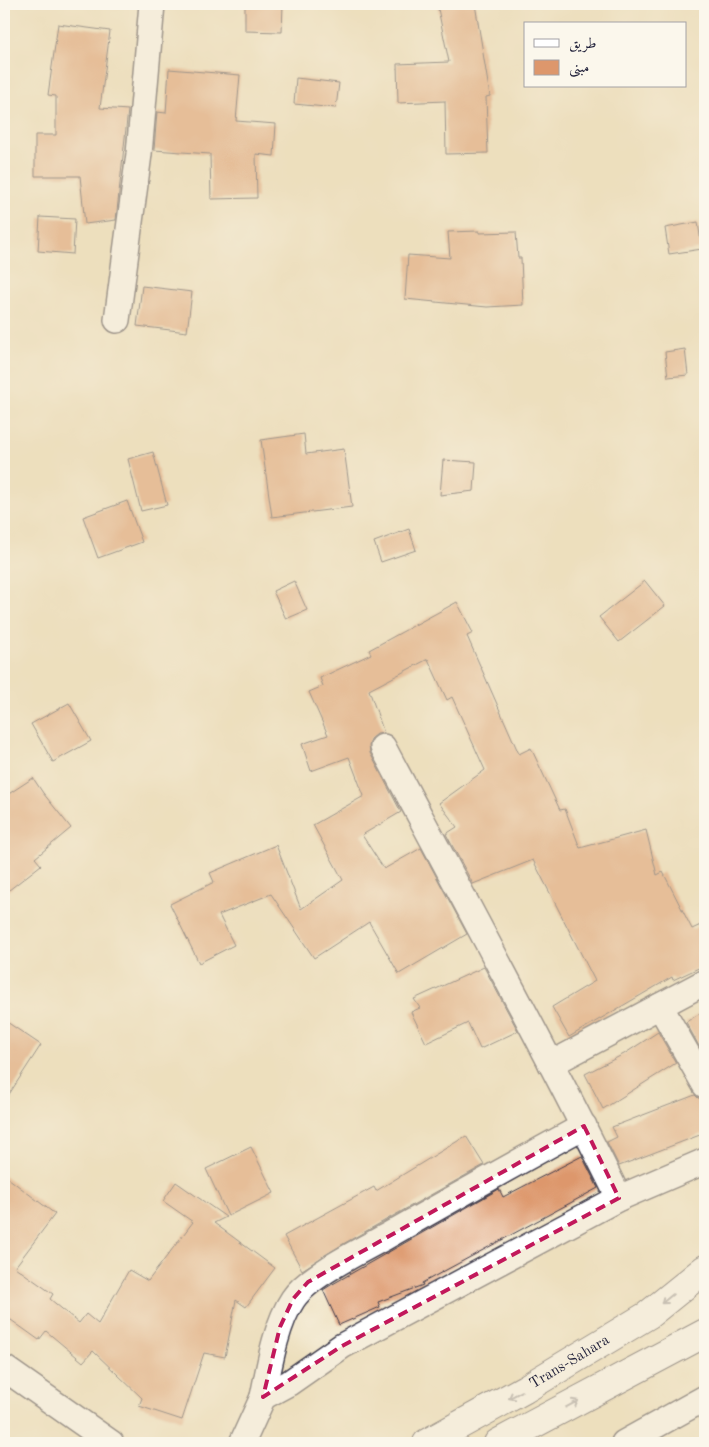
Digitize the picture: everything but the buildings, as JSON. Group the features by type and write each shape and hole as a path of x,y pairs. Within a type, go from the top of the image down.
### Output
{"highway":[{"name":"Trans-Sahara","path":"427,1443 525,1390 648,1314 705,1269"},
{"path":"498,1443 705,1333"}],"street":[{"path":"117,320 139,154 152,4"},
{"path":"383,747 584,1126 619,1198"},
{"path":"551,1064 705,982"},
{"path":"660,1006 705,1085"},
{"path":"242,1443 263,1397 273,1347 280,1326 293,1299 308,1282 368,1246 584,1126"},
{"path":"263,1397 288,1383 342,1346 619,1198 705,1161"},
{"path":"4,1368 112,1443"},
{"path":"624,1443 705,1399"}],"highlighted area":[{"path":"584,1126 619,1198 342,1346 263,1397 280,1327 293,1299 308,1282"}]}
